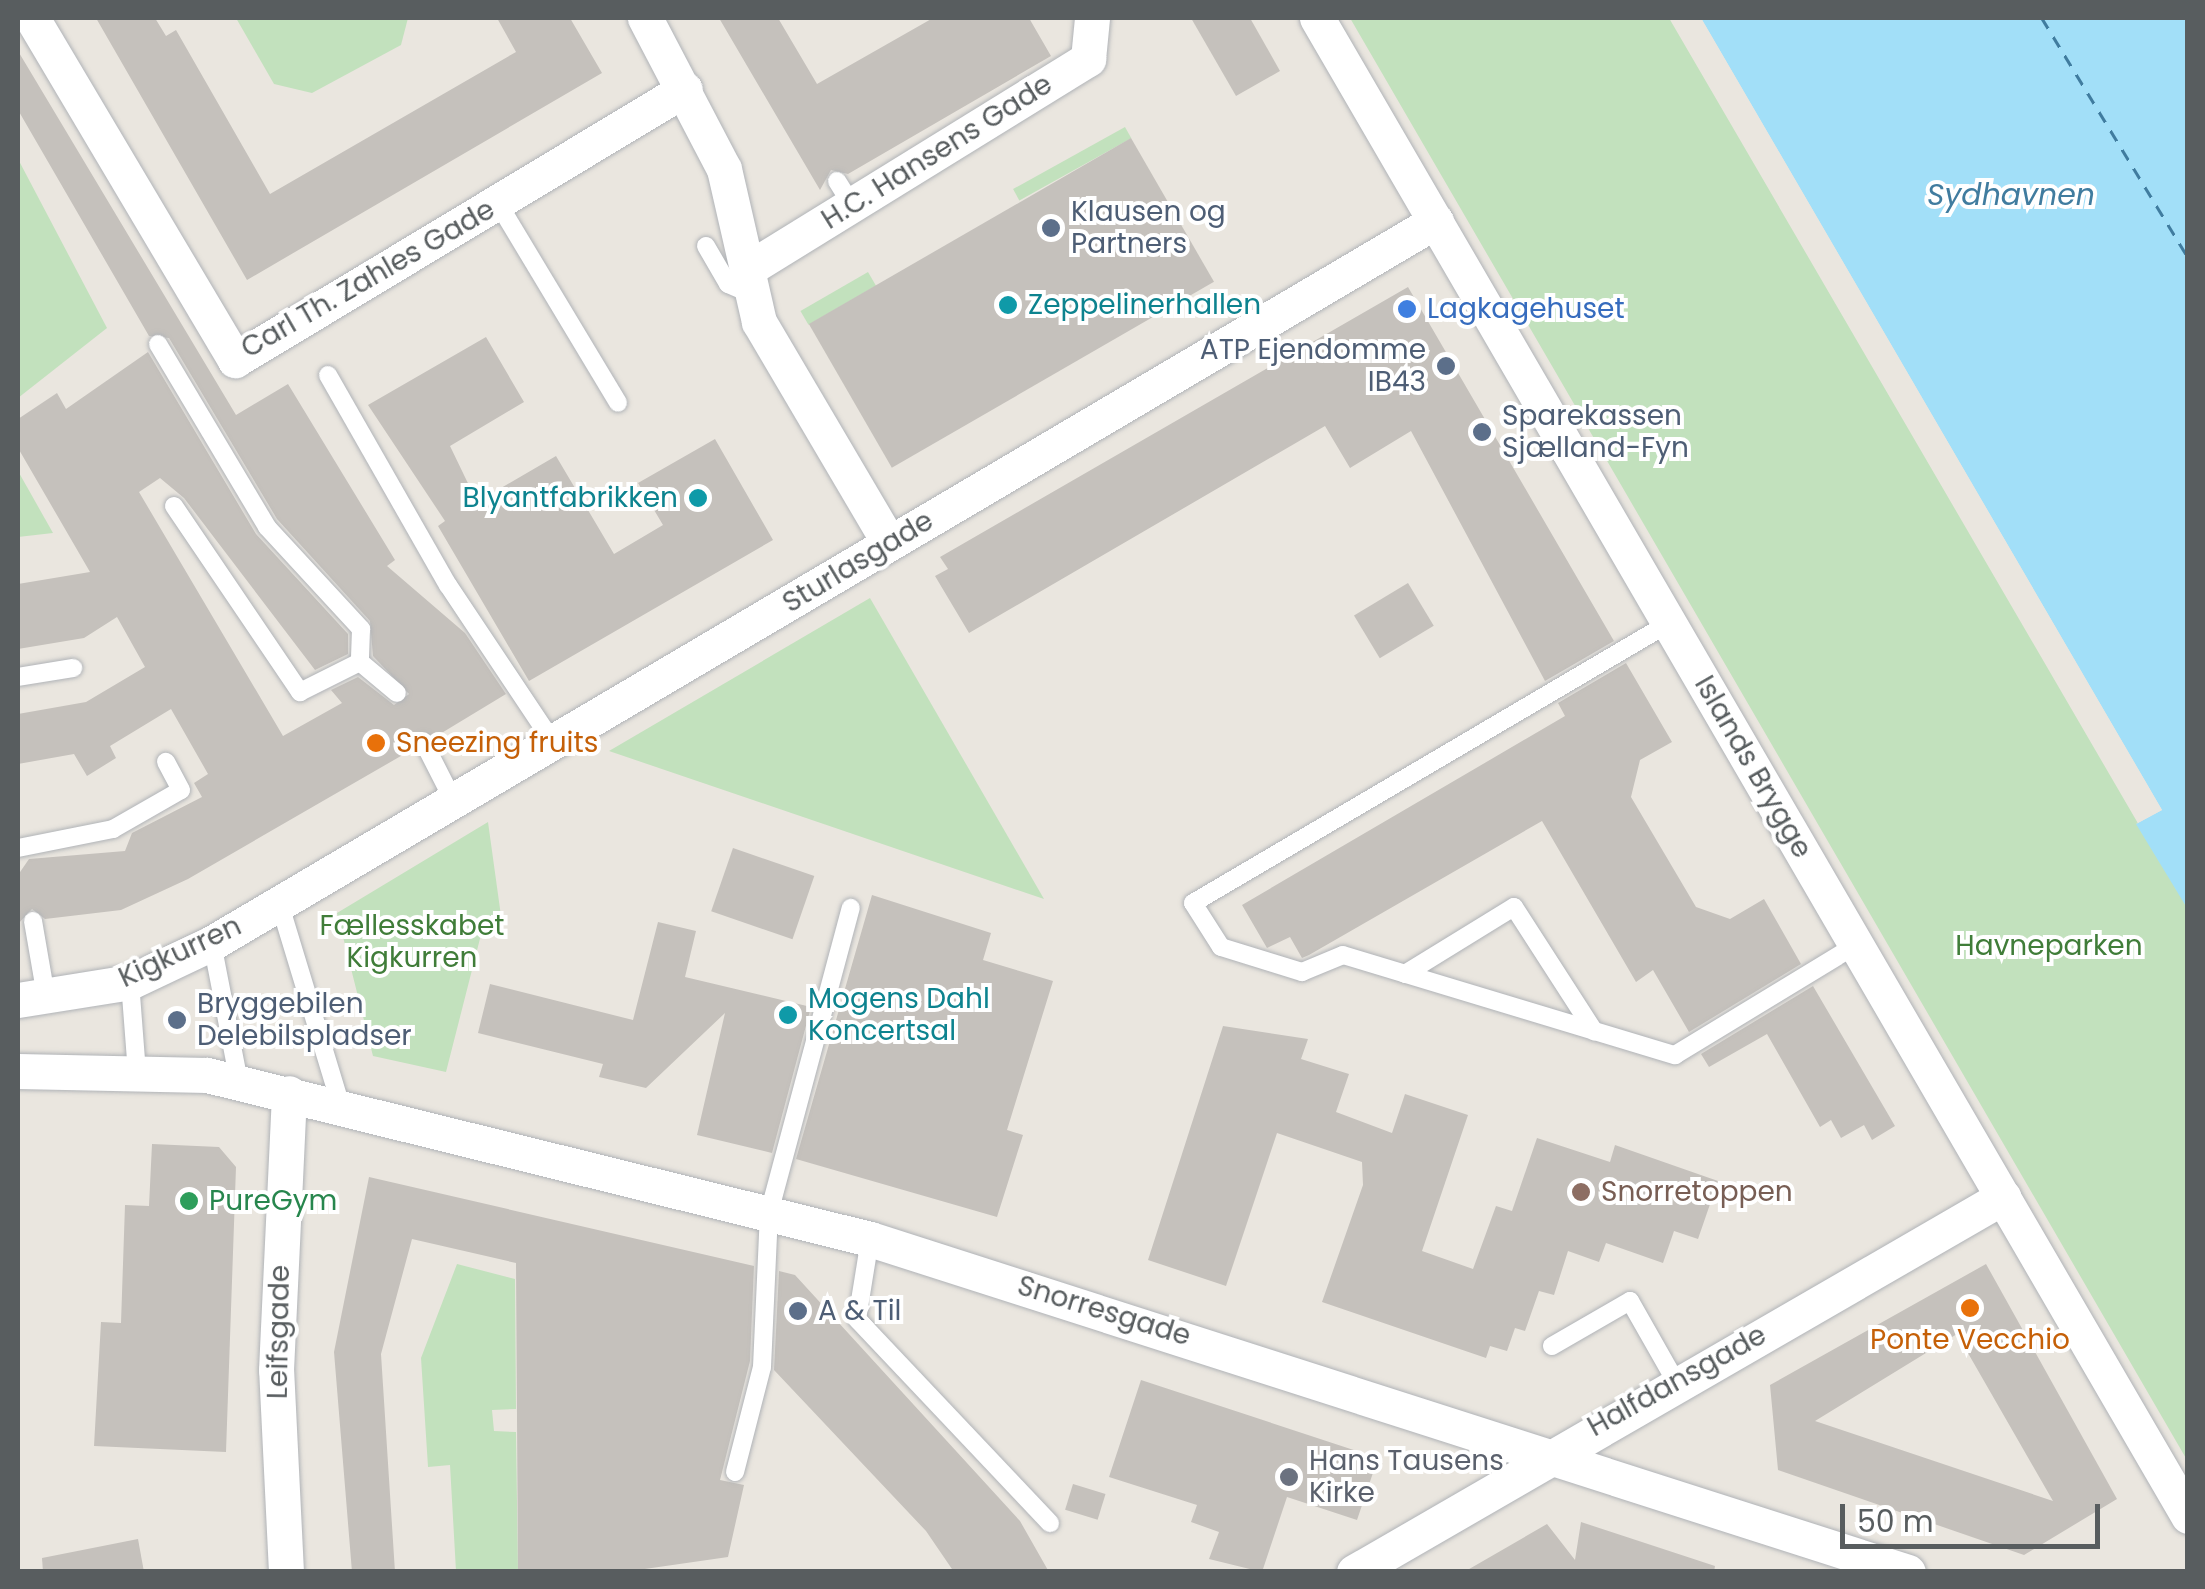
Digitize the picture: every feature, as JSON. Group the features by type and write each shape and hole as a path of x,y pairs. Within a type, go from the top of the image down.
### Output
{"street":[{"name":"Carl Th. Zahles Gade","path":"32,18 235,360 685,89"},
{"path":"645,18 724,169 759,322 889,543"},
{"name":"H.C. Hansens Gade","path":"751,282 844,193 1088,60 1092,18"},
{"name":"Islands Brygge","path":"1318,18 2188,1516"},
{"name":"Sturlasgade","path":"279,902 1436,221"},
{"name":"Kigkurren","path":"32,998 130,982 212,944 279,902"},
{"path":"18,1071 137,1072 239,1082 289,1093"},
{"name":"Snorresgade","path":"289,1093 870,1239 1550,1453 1902,1571"},
{"name":"Leifsgade","path":"286,1572 276,1370 289,1093"},
{"name":"Halfdansgade","path":"1354,1572 1550,1453 2003,1197"}],"lane":[{"path":"498,203 618,403"},
{"path":"706,246 728,284 751,282"},
{"path":"158,344 267,527 361,629 360,662"},
{"path":"328,374 448,585 552,742"},
{"path":"174,506 300,692 360,662"},
{"path":"1669,623 1194,903 1222,947 1302,972 1343,955 1674,1055 1856,945"},
{"path":"360,662 397,694"},
{"path":"18,677 73,668"},
{"path":"424,743 453,800"},
{"path":"21,868 18,847 114,829 181,790 166,762"},
{"path":"279,902 341,1106"},
{"path":"1405,974 1514,907 1594,1031"},
{"path":"735,1472 762,1367 769,1213 852,908"},
{"path":"32,998 33,921"},
{"path":"212,944 239,1082"},
{"path":"130,982 137,1072"},
{"path":"870,1239 857,1319 1050,1523"},
{"path":"1552,1346 1630,1301 1676,1382"}],"green space":[{"path":"236,18 408,18 401,45 312,93 274,84"},
{"name":"Havneparken","path":"1350,18 1669,18 2188,908 2187,1460"},
{"path":"1125,127 1131,138 1019,200 1013,189"},
{"path":"18,159 107,328 18,398"},
{"path":"868,272 876,286 808,325 800,311"},
{"path":"18,471 53,533 18,537"},
{"path":"870,598 1044,899 609,751"},
{"name":"Fællesskabet Kigkurren","path":"488,822 501,916 485,919 446,1072 373,1056 337,913"},
{"path":"457,1264 515,1279 516,1409 492,1410 494,1431 516,1432 518,1571 456,1571 450,1465 428,1467 421,1358"}],"water":[{"name":"Sydhavnen","path":"1701,18 2187,18 2187,908 2136,824 2162,810"}],"pier":[{"path":"1696,18 1701,18 2162,810 2136,824 2155,808"}],"building":[{"path":"96,18 155,18 166,36 176,30 270,194 516,52 497,18 570,18 602,73 247,280"},
{"path":"719,18 778,18 817,84 933,18 1029,18 1051,56 848,174 831,170 820,190"},
{"path":"1191,18 1250,18 1280,71 1236,96"},
{"path":"18,51 236,415 288,384 395,560 387,566 465,633 506,694 435,737 418,732 413,749 188,879 121,910 45,919 32,909 18,924 18,875 29,859 125,851 132,833 202,797 194,783 208,774 171,709 110,746 116,758 87,776 74,754 18,764 18,714 86,702 145,667 117,617 84,638 18,649 18,584 90,572 18,448 18,419 57,393 66,409 148,352 256,534 348,634 348,654 315,670 184,498 160,478 139,492 283,736 342,703 331,690 358,677 394,705 409,694 373,656 370,621 277,519 169,338 149,336 18,110"},
{"name":"Zeppelinerhallen","path":"1131,138 1214,282 892,468 809,324"},
{"path":"1408,287 1614,641 1545,681 1411,431 1350,468 1325,426 969,633 935,576 948,569 940,557"},
{"name":"Blyantfabrikken","path":"486,337 524,402 450,446 477,502 556,456 614,554 663,525 638,483 715,439 773,540 529,681 438,526 445,521 368,405"},
{"path":"1408,583 1434,626 1380,658 1354,615"},
{"path":"1626,663 1672,742 1640,760 1631,797 1696,907 1730,919 1764,899 1801,964 1689,1032 1653,970 1636,982 1542,821 1309,955 1302,958 1290,937 1267,948 1242,905 1565,716 1558,703"},
{"path":"733,848 814,876 793,939 711,911"},
{"path":"872,895 991,933 983,960 1053,981 1007,1130 1023,1135 997,1217 796,1159"},
{"path":"658,922 696,931 685,977 811,1007 772,1153 697,1135 725,1013 646,1088 599,1077 603,1064 478,1033 490,984 633,1020"},
{"path":"1813,986 1895,1126 1872,1140 1864,1125 1841,1138 1831,1120 1820,1127 1767,1034 1709,1067 1701,1054"},
{"path":"1223,1026 1308,1039 1301,1059 1349,1074 1336,1112 1392,1133 1405,1094 1468,1115 1422,1251 1473,1269 1496,1206 1512,1211 1537,1138 1610,1162 1615,1145 1718,1181 1698,1239 1674,1231 1663,1263 1606,1243 1599,1262 1568,1251 1554,1295 1539,1291 1525,1331 1515,1328 1507,1351 1490,1346 1486,1358 1322,1302 1363,1185 1362,1162 1277,1133 1226,1286 1148,1260"},
{"path":"152,1144 219,1147 236,1167 226,1452 94,1446 101,1322 121,1323 125,1205 149,1206"},
{"path":"369,1177 754,1266 750,1361 720,1480 744,1485 728,1557 624,1572 518,1572 516,1263 412,1239 381,1354 395,1572 352,1572 334,1352"},
{"path":"1986,1264 2117,1499 2024,1555 1778,1470 1770,1385","holes":["1957,1334 2053,1501 1815,1421"]},
{"path":"779,1271 795,1275 1020,1521 1049,1572 954,1572 926,1531 774,1370"},
{"name":"Hans Tausens Kirke","path":"1141,1380 1378,1458 1357,1520 1287,1497 1262,1572 1209,1559 1219,1532 1191,1522 1197,1505 1109,1477"},
{"path":"1073,1484 1106,1494 1098,1520 1065,1510"},
{"path":"1581,1522 1715,1566 1714,1572 1464,1572 1547,1524 1575,1560"},
{"path":"138,1539 144,1572 43,1572 42,1558"}],"ferry route":[{"path":"2042,18 2188,257"}],"place":[{"name":"Klausen og Partners","path":"1051,228"},
{"name":"Zeppelinerhallen","path":"1008,305"},
{"name":"Lagkagehuset","path":"1407,309"},
{"name":"ATP Ejendomme IB43","path":"1446,366"},
{"name":"Sparekassen Sjælland-Fyn","path":"1482,432"},
{"name":"Blyantfabrikken","path":"698,498"},
{"name":"Sneezing fruits","path":"376,743"},
{"name":"Mogens Dahl Koncertsal","path":"788,1015"},
{"name":"Bryggebilen Delebilspladser","path":"177,1020"},
{"name":"Snorretoppen","path":"1581,1192"},
{"name":"PureGym","path":"189,1201"},
{"name":"Ponte Vecchio","path":"1970,1308"},
{"name":"A & Til","path":"798,1311"},
{"name":"Hans Tausens Kirke","path":"1289,1477"}]}
